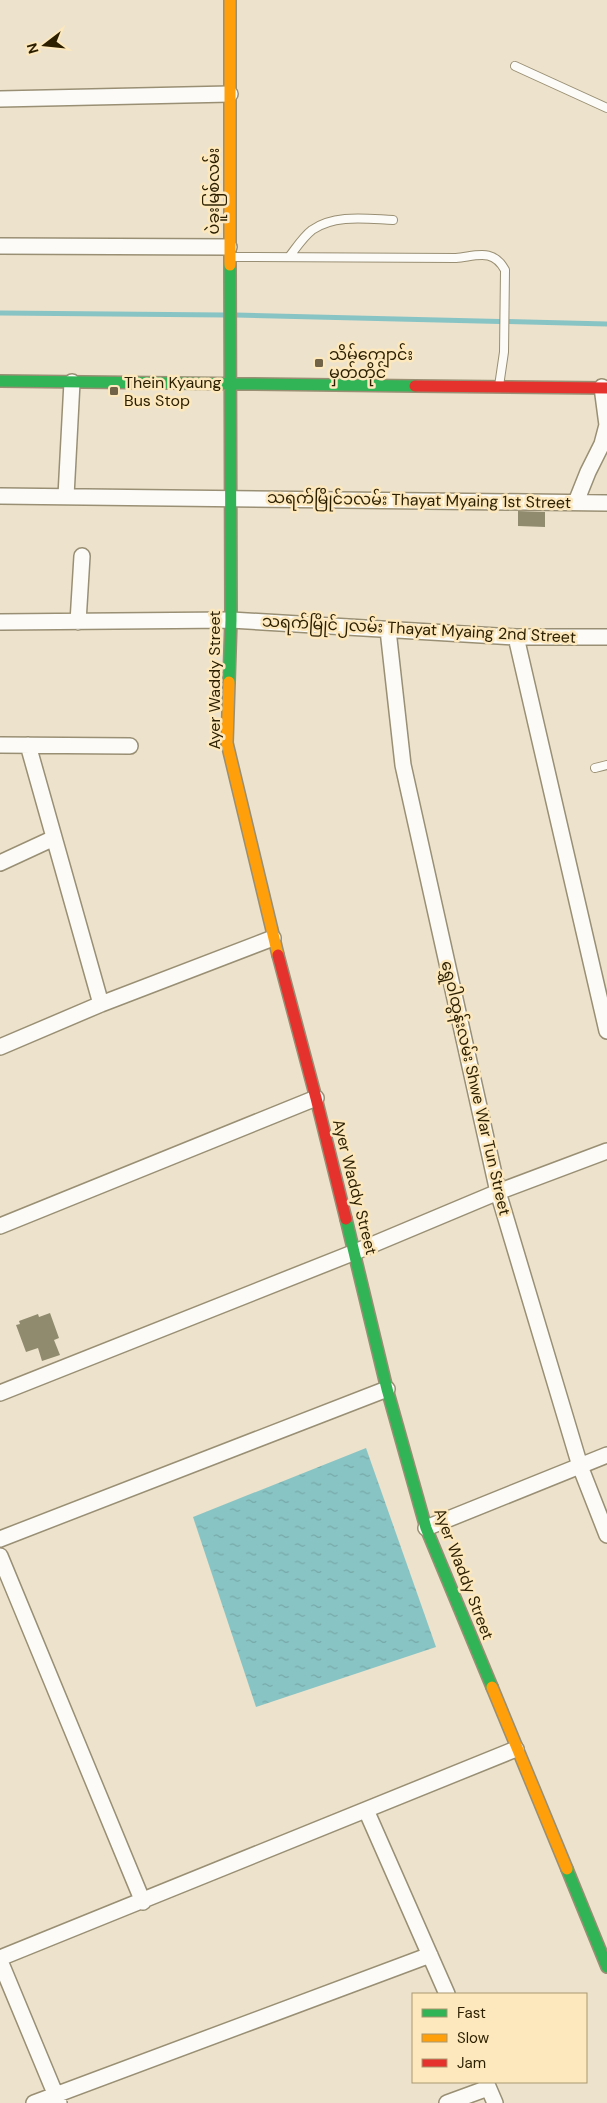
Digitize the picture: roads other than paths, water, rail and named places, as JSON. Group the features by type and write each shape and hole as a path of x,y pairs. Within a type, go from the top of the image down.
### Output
{"street":[{"name":"ပဲခူးမြစ်လမ်း","path":"229,382 230,0"},
{"path":"0,99 230,94"},
{"path":"0,246 229,252"},
{"path":"0,381 229,382 605,388 607,425 604,438 576,502"},
{"path":"66,496 72,382"},
{"name":"Ayer Waddy Street","path":"229,382 231,620 227,743 274,938 355,1252 387,1389 426,1528 607,1967"},
{"name":"သရက်မြိုင်၁လမ်း Thayat Myaing 1st Street","path":"0,496 607,502"},
{"path":"78,622 82,556"},
{"name":"သရက်မြိုင်၂လမ်း Thayat Myaing 2nd Street","path":"0,622 231,620 516,637 607,637"},
{"name":"ရွှေဝါထွန်းလမ်း Shwe War Tun Street","path":"388,630 403,764 498,1192 580,1466 607,1535"},
{"path":"516,637 604,1005 607,1031"},
{"path":"0,745 130,746"},
{"path":"28,745 101,1004"},
{"path":"0,863 54,838"},
{"path":"0,1047 101,1004 274,938"},
{"path":"0,1226 316,1098"},
{"path":"0,1393 355,1252 498,1192 607,1151"},
{"path":"0,1540 387,1389"},
{"path":"426,1528 607,1455"},
{"path":"0,1556 143,1902"},
{"path":"57,2099 0,1960 516,1749"},
{"path":"366,1810 448,1993"},
{"path":"34,2103 57,2099 430,1954"},
{"path":"448,2103 487,2085 495,2103"}],"lane":[{"path":"515,66 607,108"},
{"path":"289,257 311,231 318,227 349,218 393,220"},
{"path":"229,252 289,257 456,258 489,254 500,260 505,270 504,352 499,386"},
{"path":"596,768 607,765"}],"water":[{"path":"366,1448 436,1647 256,1707 193,1517"}],"waterway":[{"path":"0,313 224,315"},
{"path":"235,315 607,324"}],"place":[{"name":"သိမ်ကျောင်း မှတ်တိုင်","path":"319,363"},
{"name":"Thein Kyaung Bus Stop","path":"114,391"}]}
